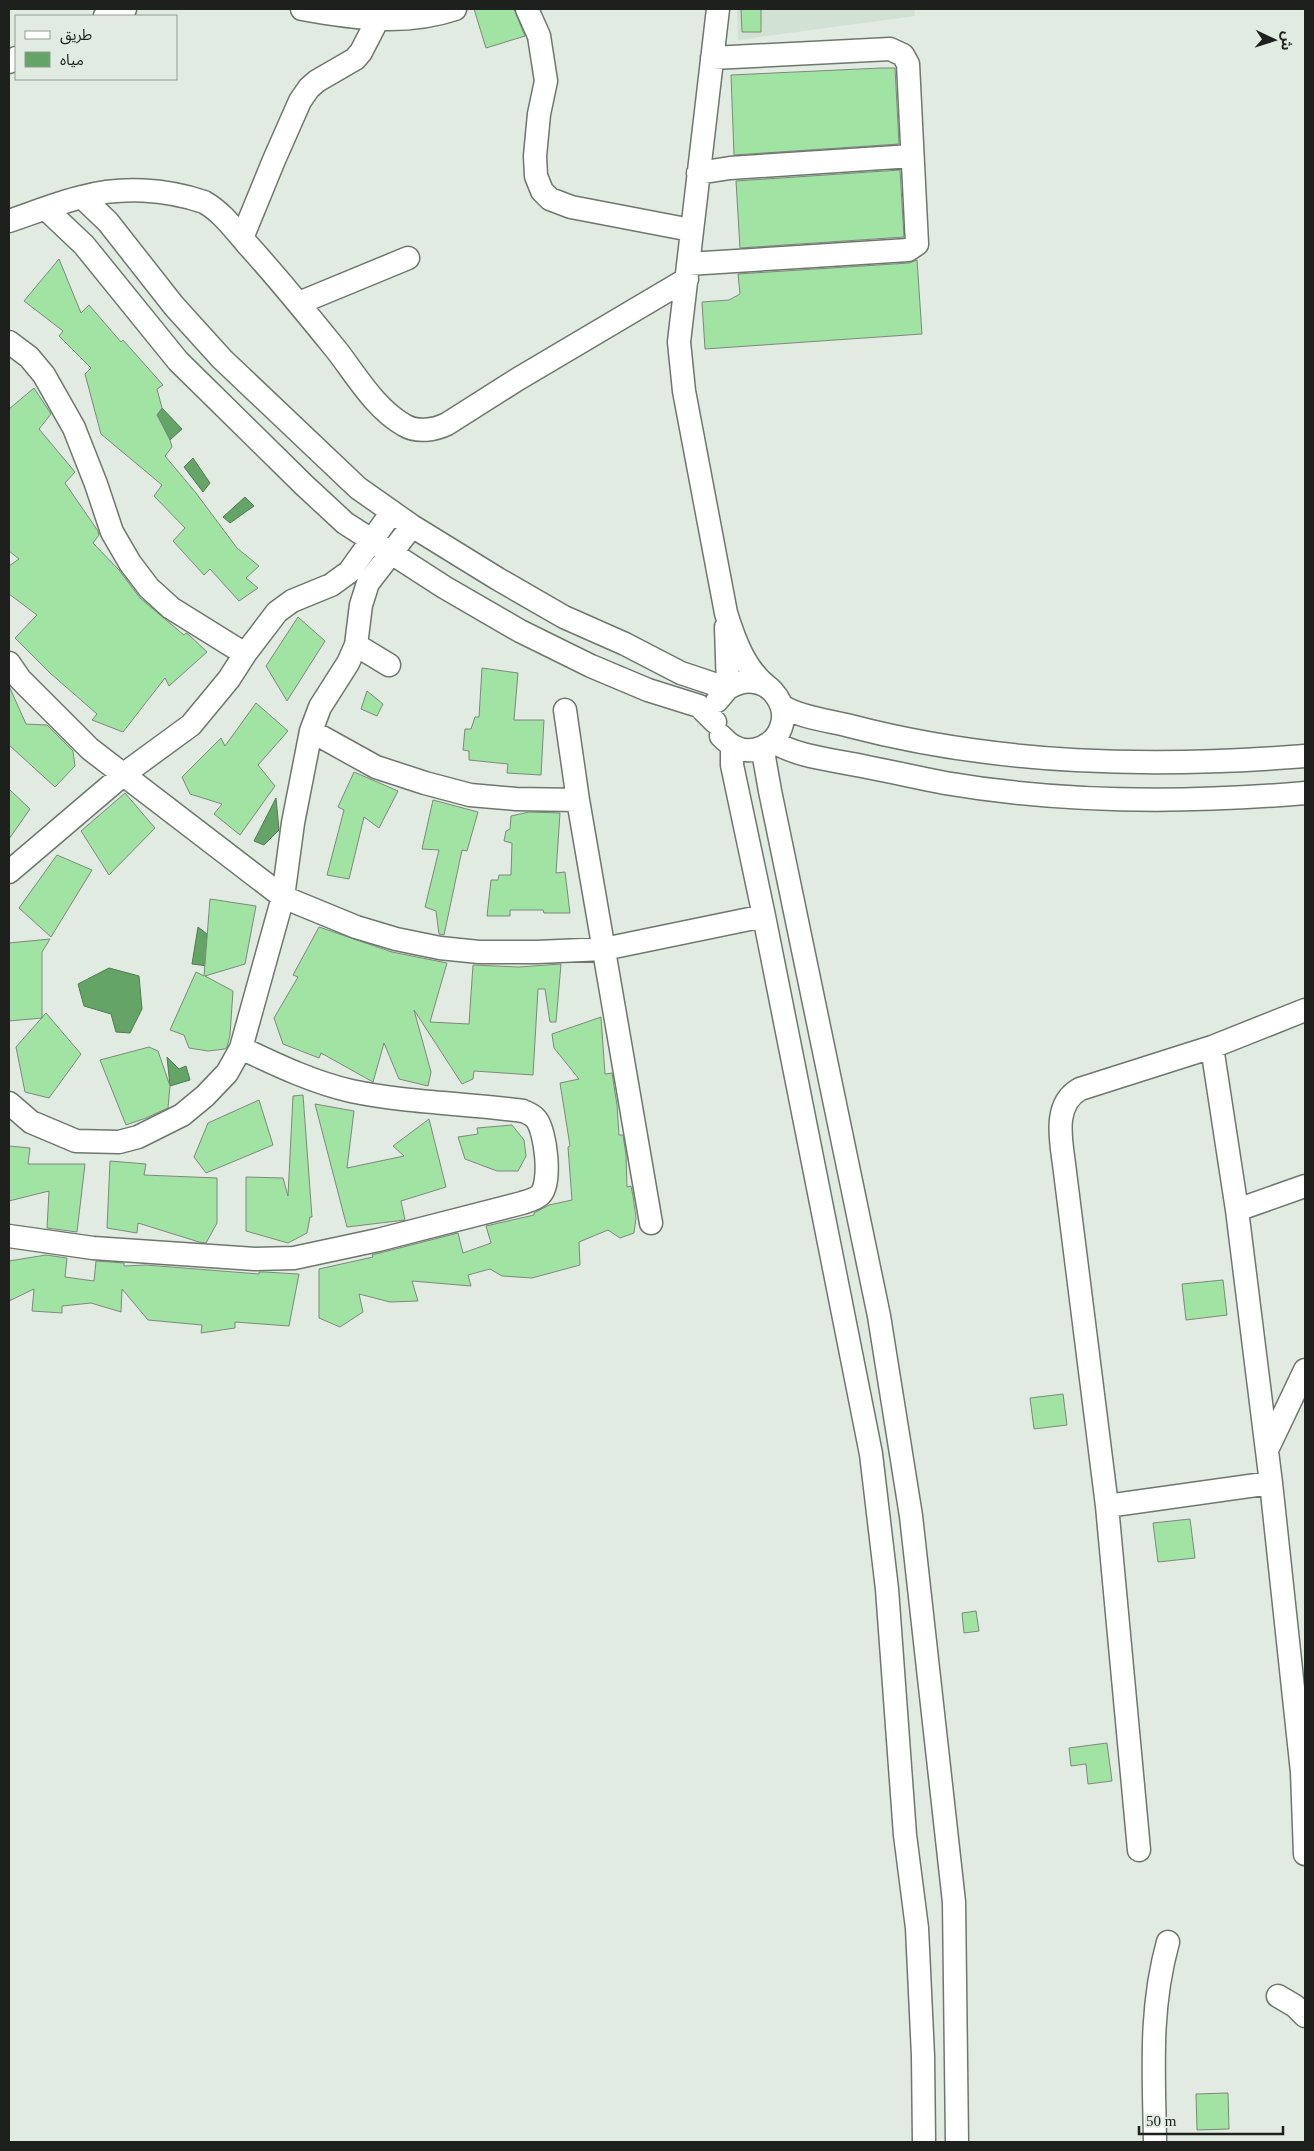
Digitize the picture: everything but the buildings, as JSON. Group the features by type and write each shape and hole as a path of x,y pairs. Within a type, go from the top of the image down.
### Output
{"street":[{"path":"108,15 125,9"},
{"path":"302,9 378,19 414,18 455,9"},
{"path":"527,9 539,36 546,81 539,114 535,156 536,176 542,191 550,198 571,207 691,230"},
{"path":"718,9 679,342 684,391 726,613 732,634 745,660 757,678 776,695 782,706 782,725 769,743 764,757 879,1316 911,1516 954,1902 957,2142"},
{"path":"242,238 277,151 300,101 309,88 317,81 355,59 361,52 378,19"},
{"path":"9,221 82,197 102,193 144,190 195,199 212,207 299,303 375,399 394,419 406,427 420,430 435,429 448,424 688,271 912,249 916,245 908,64 906,57 899,52 878,50 712,58"},
{"path":"698,173 730,168 912,156"},
{"path":"82,197 125,243 174,306 222,359 358,488 412,526 498,580 564,617 625,644 681,672 726,690"},
{"path":"46,209 84,245 178,361 304,485 346,523 391,554 520,631 591,666 648,690 699,706 715,722"},
{"path":"299,303 408,258"},
{"path":"9,342 28,357 44,376 74,428 112,532 130,563 149,588 171,608 245,654"},
{"path":"9,872 124,774 191,725 229,679 245,654 277,612 292,601 331,585 349,572 392,512"},
{"path":"11,1110 31,1122 76,1142 119,1142 138,1137 182,1115 205,1096 227,1073 240,1048 283,898 293,823 311,731 320,707 348,663 356,645 362,605 368,583 412,526"},
{"path":"331,585 362,605"},
{"path":"726,613 726,690"},
{"path":"356,645 389,665"},
{"path":"9,663 20,679 90,749 283,898 356,927 396,939 440,948 488,952 537,952 604,949 764,916"},
{"path":"768,687 754,682 741,682 726,690 718,700 714,711 715,722 720,736 732,746 749,750 769,743 805,754 946,783 1084,797 1207,798 1305,794"},
{"path":"782,706 794,712 866,730 924,741 1071,761 1167,763 1305,756"},
{"path":"565,710 578,800 651,1223"},
{"path":"311,731 376,767 425,784 470,794 516,799 578,800"},
{"path":"732,746 732,765 764,916 872,1464 888,1598 905,1835 918,1928 924,2142"},
{"path":"1139,1850 1106,1506 1065,1172 1061,1126 1062,1111 1065,1101 1080,1089 1212,1046 1305,1010"},
{"path":"1212,1046 1237,1210 1304,1768 1305,1854"},
{"path":"9,1236 93,1248 255,1259 294,1258 378,1240 522,1203 540,1195 544,1189 547,1174 542,1133 538,1120 532,1115 517,1110 352,1091 286,1070 240,1048"},
{"path":"1237,1210 1305,1186"},
{"path":"1267,1450 1305,1370"},
{"path":"1106,1506 1271,1483"},
{"path":"1155,2142 1154,2022 1156,1992 1168,1942"},
{"path":"1278,1996 1296,2006 1305,2016"}],"shaded area":[{"path":"737,9 914,9 915,16 738,40"}],"water":[{"path":"162,408 182,429 170,440 157,415"},
{"path":"193,458 210,483 203,492 184,467"},
{"path":"245,497 254,506 230,523 223,517"},
{"path":"276,798 279,830 264,845 254,841"},
{"path":"198,927 207,934 208,966 192,964"},
{"path":"109,968 139,976 142,1009 130,1033 116,1032 111,1014 84,1006 78,984"},
{"path":"167,1057 179,1069 186,1066 190,1080 170,1086"}]}
